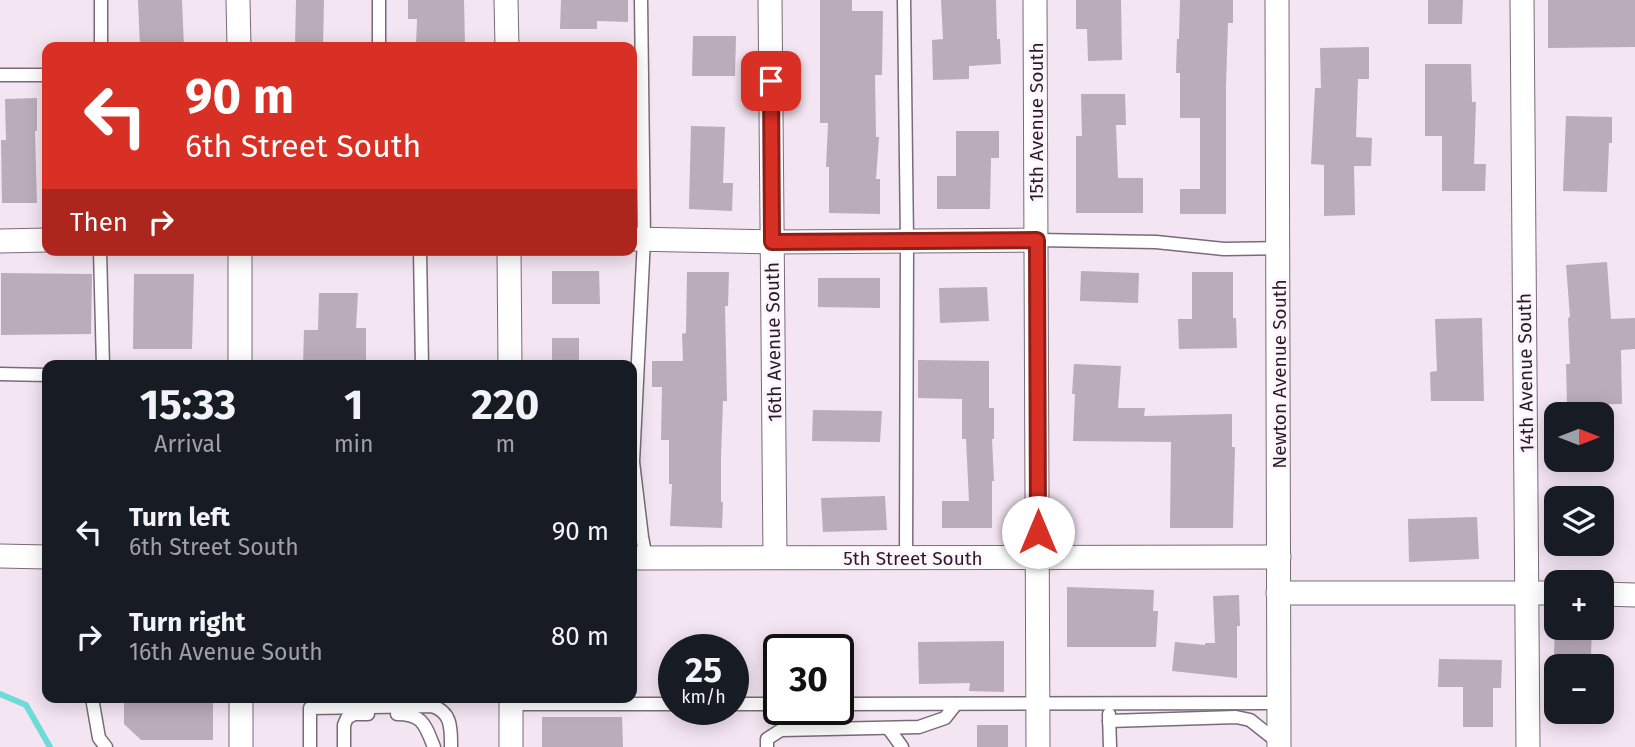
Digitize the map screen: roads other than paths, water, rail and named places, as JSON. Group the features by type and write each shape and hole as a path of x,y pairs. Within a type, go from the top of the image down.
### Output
{"street":[{"path":"238,0 239,42"},
{"path":"506,0 507,42"},
{"name":"16th Avenue South","path":"770,0 775,557"},
{"name":"15th Avenue South","path":"1035,0 1038,747"},
{"name":"Newton Avenue South","path":"1278,0 1279,745"},
{"name":"14th Avenue South","path":"1522,0 1528,747"},
{"path":"638,239 772,242 1037,240"},
{"path":"0,241 42,240"},
{"path":"240,256 240,360"},
{"path":"509,256 510,360"},
{"path":"0,556 42,556"},
{"name":"5th Street South","path":"639,558 1279,557"},
{"path":"1278,593 1544,593"},
{"path":"1614,594 1635,595"},
{"path":"241,703 241,747"},
{"path":"511,703 511,747"}],"lane":[{"path":"101,0 101,42"},
{"path":"379,0 379,42"},
{"path":"636,360 641,0"},
{"path":"904,0 907,241 906,558"},
{"path":"0,75 42,75"},
{"path":"1037,240 1156,242 1224,249 1279,248"},
{"path":"100,256 103,360"},
{"path":"420,256 422,360"},
{"path":"0,374 42,375"},
{"path":"637,490 642,537 639,558"},
{"path":"93,703 99,738 106,747"},
{"path":"620,703 658,704"},
{"path":"854,704 1279,703"},
{"path":"767,743 781,730 919,727 945,718 956,704"},
{"path":"1109,704 1110,747"},
{"path":"310,747 310,708 432,706 440,708 450,720 451,747"},
{"path":"344,747 344,725 347,718 354,714 409,714 422,722 434,747"},
{"path":"1109,721 1236,717 1250,720 1279,745"},
{"path":"890,729 902,747"}],"waterway":[{"path":"0,694 26,705 50,747"}]}
